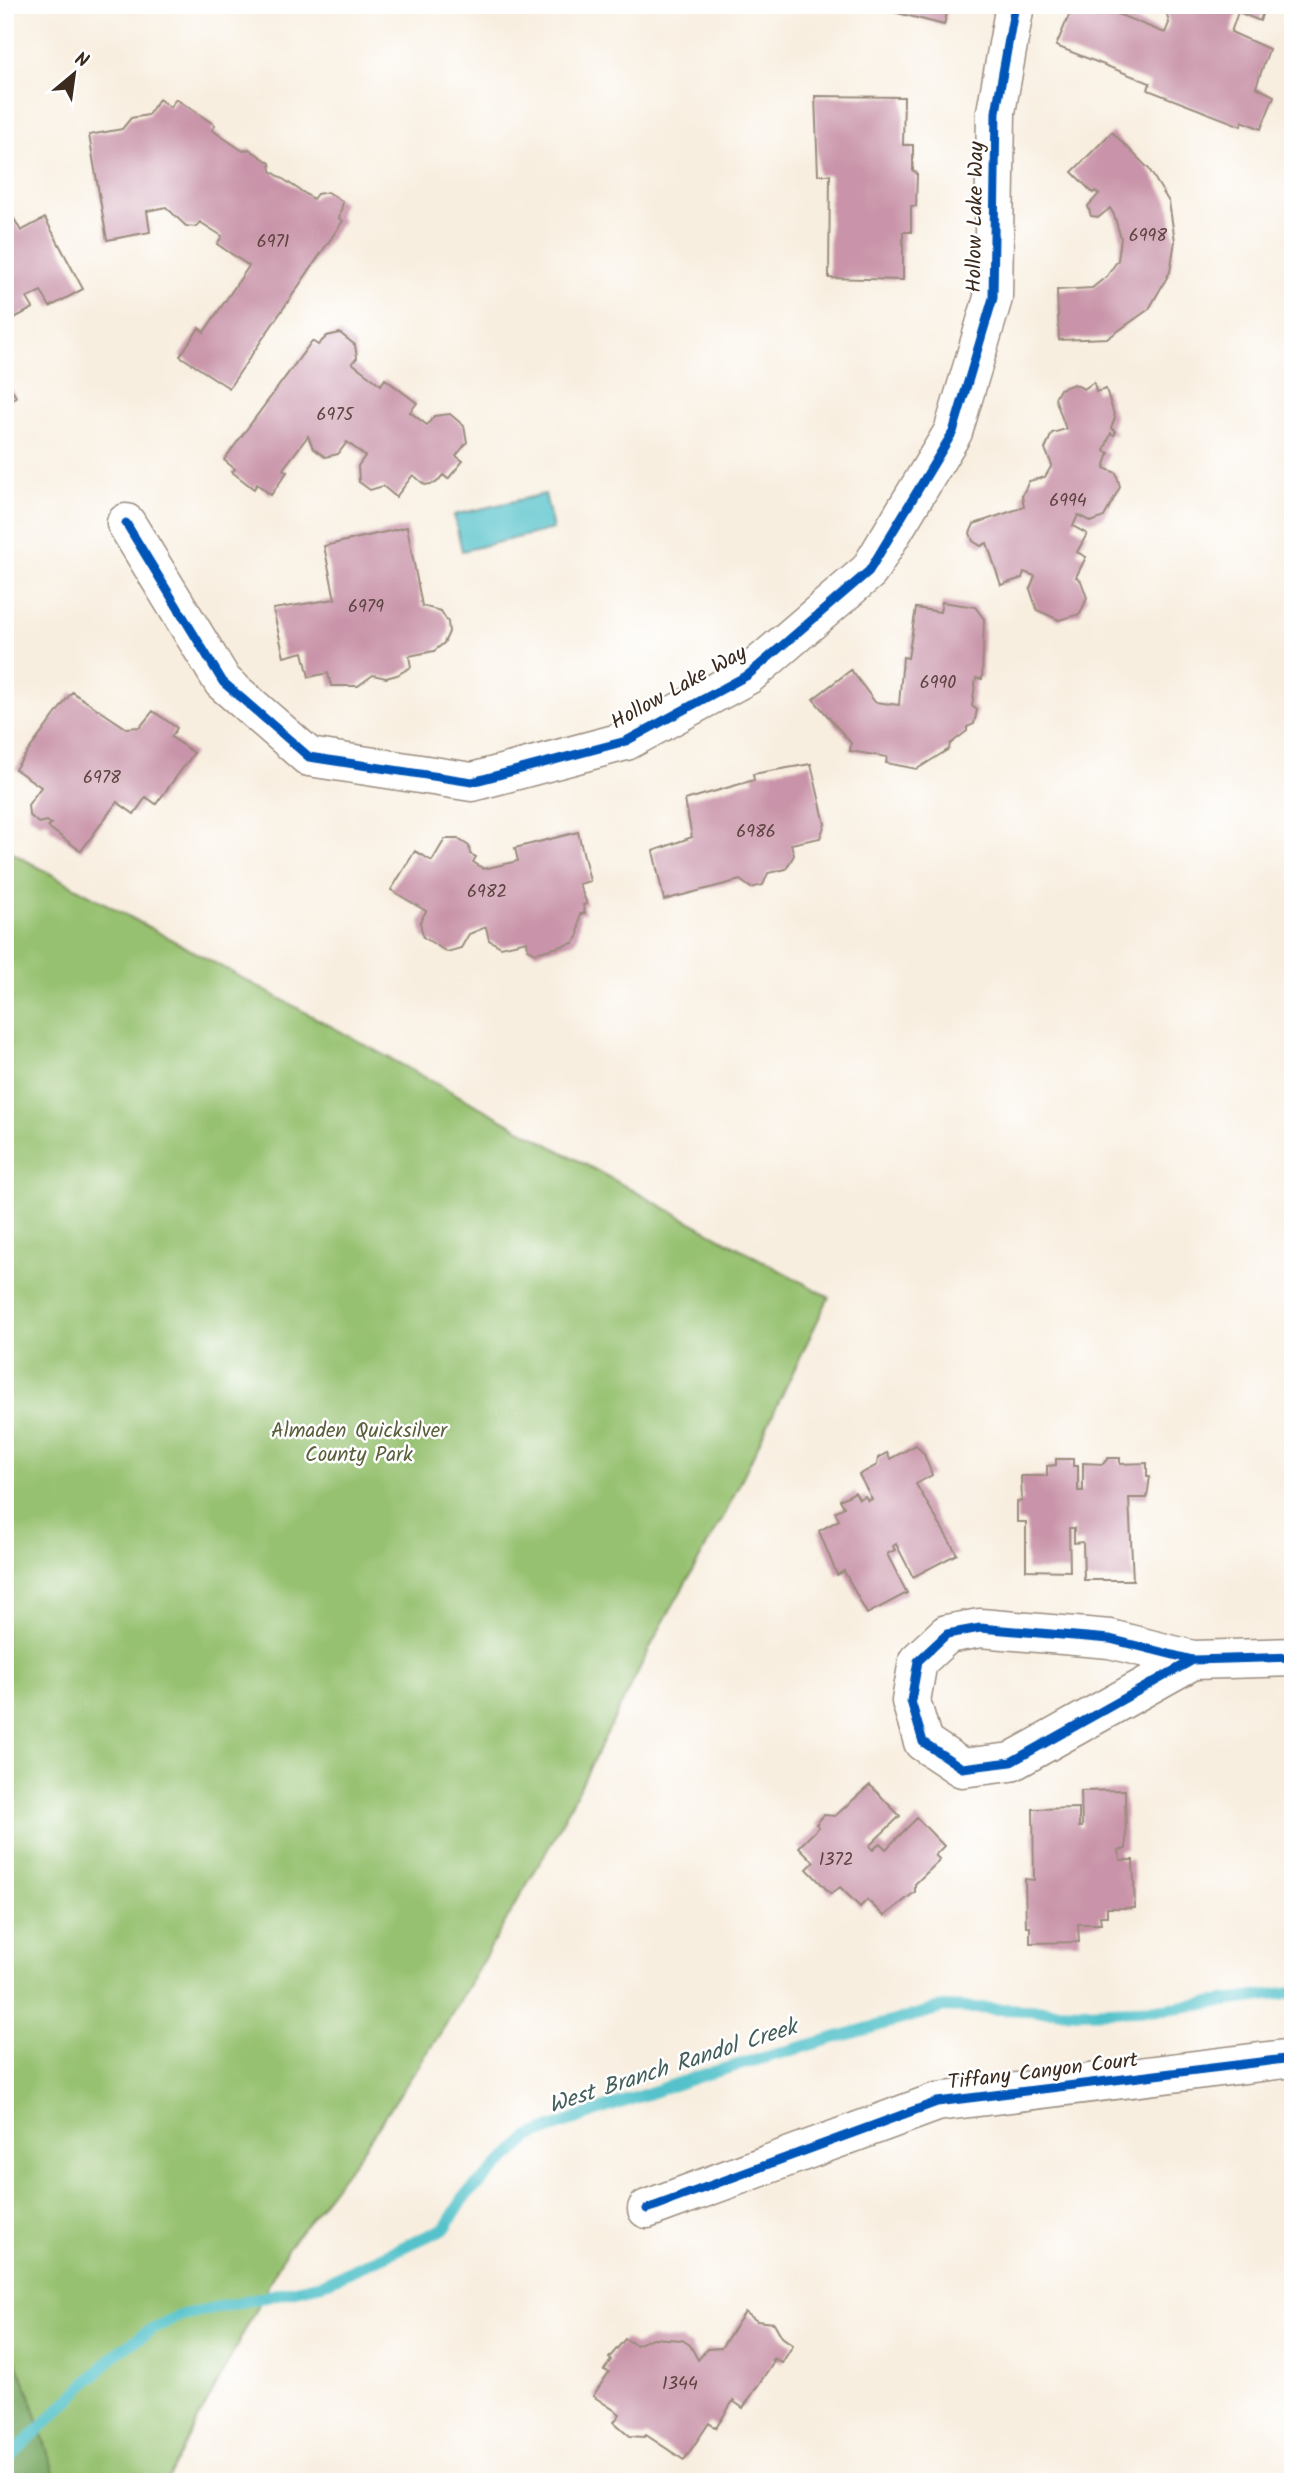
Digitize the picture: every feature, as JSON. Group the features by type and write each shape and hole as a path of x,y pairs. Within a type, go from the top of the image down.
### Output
{"street":[{"name":"Hollow Lake Way","path":"126,523 223,682 309,757 472,782 626,741 748,675 869,571 953,432 993,298 996,112 1015,5"},
{"path":"1193,1660 1011,1762 962,1768 923,1742 911,1701 918,1661 947,1634 980,1628 1110,1639 1193,1660 1293,1657"},
{"name":"Tiffany Canyon Court","path":"647,2208 937,2102 1293,2058"}],"green space":[{"name":"Almaden Quicksilver County Park","path":"5,849 829,1297 725,1514 660,1628 554,1838 443,2029 362,2151 287,2249 166,2482 5,2482"},
{"path":"5,2334 30,2395 57,2482 5,2482"}],"water":[{"path":"545,494 553,529 462,551 454,515"}],"building":[{"path":"880,5 949,5 944,25 882,9"},
{"path":"1165,5 1265,5 1260,21 1238,12 1231,32 1269,49 1256,87 1274,96 1261,129 1242,121 1241,126 1148,90 1150,83 1056,46 1072,8 1100,7 1165,33 1169,23"},
{"path":"815,96 904,97 903,145 913,145 913,171 917,173 916,206 911,206 911,232 903,232 903,280 829,278 830,175 818,175"},
{"path":"159,99 170,107 176,99 215,125 212,130 243,151 249,149 270,163 271,171 313,199 317,194 328,192 343,202 339,218 343,221 229,388 180,356 199,328 204,332 249,266 217,244 222,236 200,222 196,227 186,226 166,207 147,211 150,232 107,240 89,135 122,129 131,118 148,115"},
{"path":"1112,132 1149,169 1169,202 1175,241 1170,272 1149,309 1108,338 1059,340 1057,290 1092,288 1107,276 1118,260 1121,238 1114,215 1110,208 1099,217 1091,216 1088,206 1099,194 1095,191 1093,193 1072,172"},
{"path":"12,215 21,231 45,218 83,289 50,307 41,291 27,298 33,308 5,323 5,218"},
{"path":"340,333 355,345 357,358 352,363 381,385 385,379 417,403 410,412 427,425 434,416 450,414 464,426 467,442 456,456 463,461 448,479 443,475 436,483 425,485 413,475 396,497 383,486 370,490 359,482 358,466 365,456 347,442 338,454 325,457 313,448 308,436 283,469 287,472 271,495 257,484 254,489 232,472 235,469 224,460 312,341 318,345 327,336"},
{"path":"5,378 16,397 5,403"},
{"path":"1094,382 1096,392 1106,389 1115,418 1111,428 1116,432 1114,435 1111,433 1104,451 1109,453 1104,468 1116,473 1120,487 1104,517 1091,522 1078,515 1073,526 1087,534 1077,552 1086,557 1076,577 1081,581 1087,598 1080,614 1059,620 1037,610 1030,589 1035,576 1024,572 1022,578 1001,585 987,543 981,546 973,541 970,533 974,524 1024,507 1022,496 1029,481 1045,477 1052,465 1045,449 1052,433 1066,429 1055,398 1060,389 1074,384 1084,389"},
{"path":"407,527 422,606 441,611 448,622 449,632 444,643 434,651 409,656 411,667 397,675 386,678 373,675 358,686 331,686 328,673 309,677 303,652 284,657 273,609 335,599 324,546"},
{"path":"942,602 975,607 984,619 982,679 976,678 972,706 977,710 974,724 967,727 967,731 950,744 949,749 917,769 886,763 887,757 850,751 851,743 813,699 851,670 875,702 899,705 903,657 908,658 916,608 940,612"},
{"path":"72,692 126,728 140,727 153,711 177,728 171,737 194,753 156,804 146,797 134,814 117,802 81,851 48,827 51,824 46,821 39,823 29,815 28,805 41,787 15,769"},
{"path":"811,764 825,824 820,838 791,844 794,855 786,869 768,873 763,885 751,888 740,880 664,900 653,851 692,837 685,800 754,780 753,774"},
{"path":"578,832 590,881 579,884 587,904 583,905 585,913 580,914 578,937 573,943 536,953 528,949 527,941 501,947 489,940 486,927 469,934 461,948 447,952 423,937 420,922 426,911 391,890 415,851 432,861 445,839 458,839 469,846 470,854 476,857 473,862 484,869 518,861 515,848"},
{"path":"916,1445 924,1454 932,1475 916,1484 957,1554 913,1577 896,1544 893,1546 895,1550 887,1554 907,1593 867,1614 844,1571 837,1575 819,1531 839,1520 835,1512 844,1507 840,1500 855,1492 859,1499 865,1496 868,1501 872,1499 859,1475 877,1465 878,1458 887,1453 890,1459"},
{"path":"1108,1458 1120,1458 1120,1464 1147,1463 1147,1476 1150,1476 1147,1498 1129,1498 1133,1580 1084,1580 1083,1542 1074,1543 1074,1528 1069,1528 1070,1571 1026,1570 1026,1522 1017,1522 1017,1502 1022,1501 1021,1476 1047,1476 1047,1466 1056,1465 1056,1459 1073,1459 1073,1466 1078,1466 1078,1491 1083,1491 1083,1463 1103,1464"},
{"path":"870,1785 900,1816 869,1846 873,1850 880,1843 886,1849 917,1818 944,1846 935,1855 940,1860 915,1884 915,1892 884,1916 867,1900 860,1907 840,1887 831,1894 807,1869 814,1862 799,1847 819,1827 816,1824 824,1815 835,1816"},
{"path":"1125,1790 1126,1849 1119,1850 1120,1860 1133,1860 1135,1908 1107,1908 1107,1916 1100,1916 1101,1924 1078,1924 1079,1942 1030,1943 1030,1927 1026,1927 1025,1879 1034,1880 1033,1809 1079,1808 1079,1827 1082,1827 1081,1791"},
{"path":"745,2312 757,2321 774,2323 782,2337 793,2345 782,2363 774,2358 772,2360 774,2361 743,2408 733,2401 716,2428 709,2423 684,2460 646,2435 630,2436 614,2422 620,2414 593,2396 609,2372 604,2370 611,2360 609,2358 625,2339 636,2345 652,2338 682,2340 690,2345 698,2360 707,2349 721,2348"}],"waterway":[{"name":"West Branch Randol Creek","path":"5,2462 117,2353 146,2333 178,2316 322,2284 445,2228 465,2196 531,2136 599,2110 703,2075 944,2007 1082,2012 1165,2009 1293,1992"}],"cycle path":[{"path":"126,523 223,682 309,757 472,782 626,741 748,675 869,571 953,432 993,298 996,112 1015,5"},
{"path":"1193,1660 1011,1762 962,1768 923,1742 911,1701 918,1661 947,1634 980,1628 1110,1639 1193,1660 1293,1657"},
{"path":"647,2209 937,2102 1293,2058"}]}
